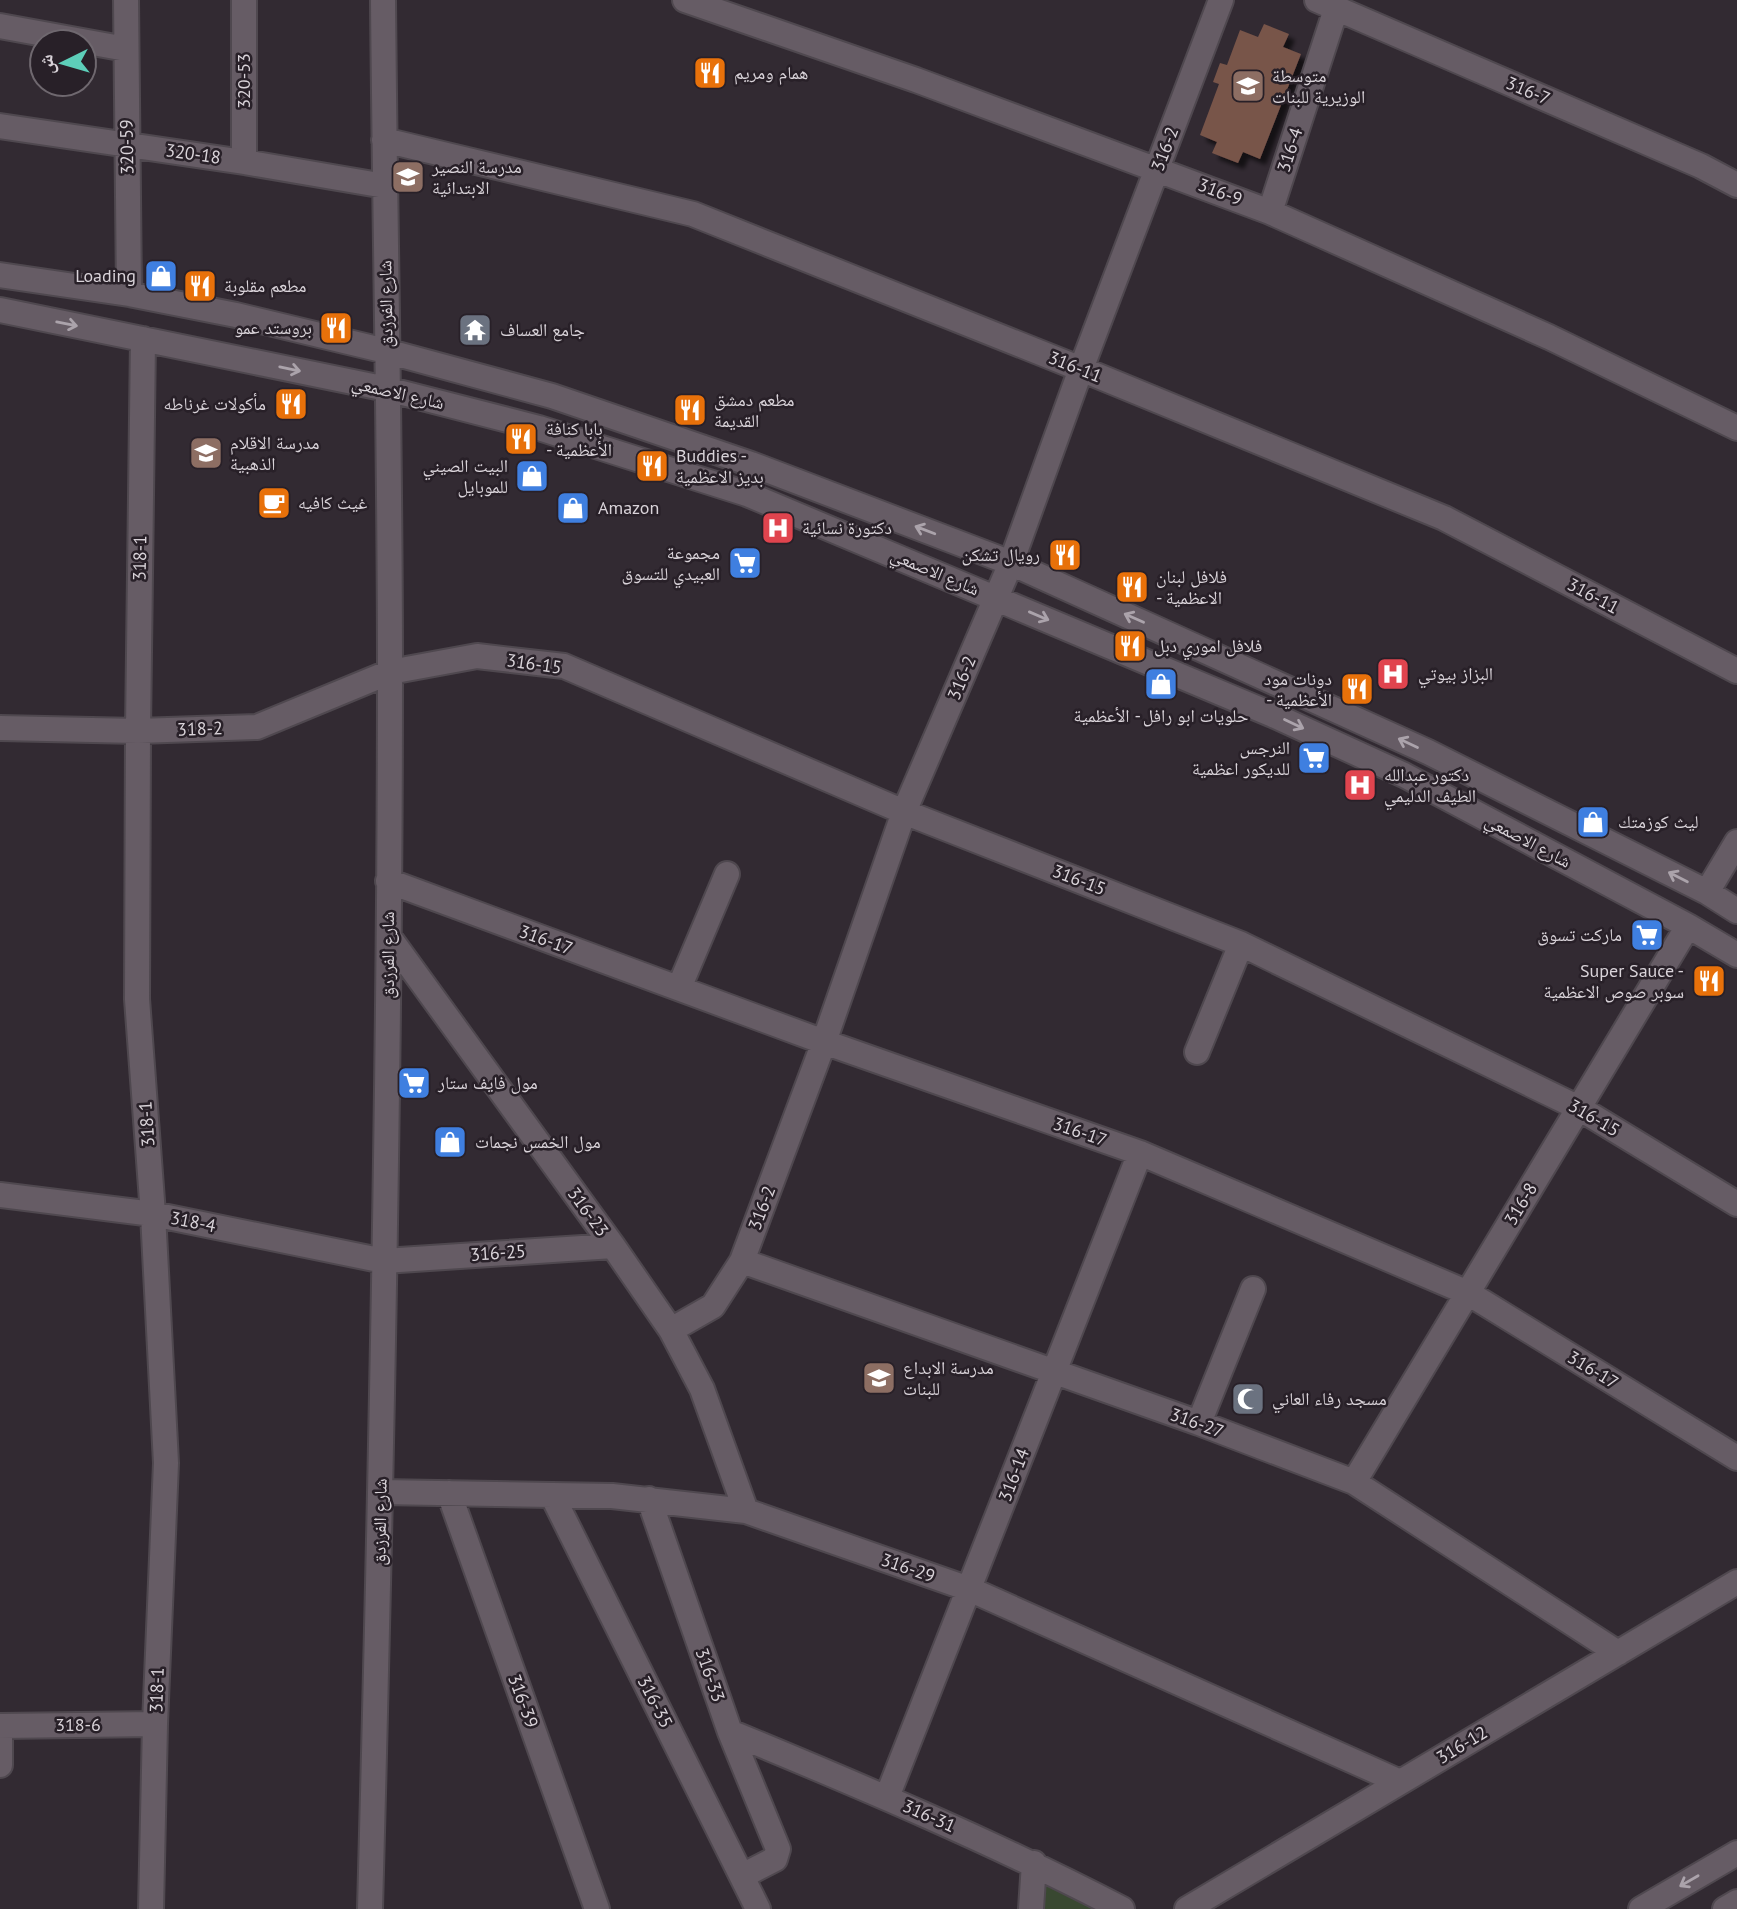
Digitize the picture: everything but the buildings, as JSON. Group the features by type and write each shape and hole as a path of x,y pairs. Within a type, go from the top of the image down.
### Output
{"street":[{"name":"320-59","path":"126,0 130,294"},
{"name":"320-53","path":"244,0 244,162"},
{"name":"شارع الفرزدق","path":"370,1909 381,1492 390,672 383,0"},
{"name":"316-9","path":"685,0 916,80 1270,212 1549,337 1737,428"},
{"name":"316-2","path":"671,1330 713,1306 742,1261 824,1042 904,811 1011,563 1081,369 1222,0"},
{"name":"316-7","path":"1326,4 1701,166 1737,185"},
{"name":"316-4","path":"1270,212 1326,4"},
{"path":"0,26 126,49"},
{"name":"320-18","path":"0,126 385,186"},
{"name":"316-11","path":"384,140 693,214 1081,369 1444,519 1737,671"},
{"name":"شارع الاصمعي","path":"0,275 130,294 236,315 386,351 552,396 751,464 1011,563 1428,752 1707,892 1737,911"},
{"name":"شارع الاصمعي","path":"0,310 387,389 539,428 747,494 1273,715 1404,775 1688,926 1737,955"},
{"name":"318-1","path":"143,339 137,999 153,1214 166,1463 155,1724 151,1909"},
{"name":"316-15","path":"390,672 477,656 564,666 904,811 1241,944 1579,1108 1737,1204"},
{"name":"318-2","path":"0,728 138,731 257,727 390,672"},
{"path":"1707,892 1737,842"},
{"path":"679,988 727,874"},
{"name":"316-17","path":"388,881 824,1042 1140,1153 1468,1293 1737,1458"},
{"name":"316-8","path":"1354,1482 1688,926"},
{"name":"316-23","path":"388,937 671,1330 702,1389 746,1511"},
{"path":"1197,1052 1241,944"},
{"name":"316-14","path":"887,1797 1140,1153"},
{"name":"318-4","path":"0,1195 153,1214 384,1261"},
{"name":"316-25","path":"384,1261 613,1246"},
{"name":"316-27","path":"742,1261 1199,1423 1354,1482 1618,1653"},
{"path":"1199,1423 1253,1289"},
{"name":"316-29","path":"381,1492 649,1499 746,1511 969,1589 1400,1782"},
{"name":"316-39","path":"449,1493 597,1909"},
{"name":"316-35","path":"552,1495 758,1909"},
{"name":"316-33","path":"649,1499 730,1732 778,1849 775,1859 742,1876"},
{"name":"316-12","path":"1187,1909 1737,1582"},
{"name":"318-6","path":"0,1726 155,1724"},
{"path":"0,1726 0,1765"},
{"name":"316-31","path":"730,1732 887,1797 1034,1863 1122,1909"},
{"path":"1642,1909 1737,1853"},
{"path":"1031,1909 1034,1863"},
{"path":"1725,1909 1737,1902"}],"green space":[{"path":"1047,1880 1100,1909 1043,1909 1043,1889"}],"place":[{"name":"همام ومريم","path":"710,73"},
{"name":"متوسطة الوزيرية للبنات","path":"1248,86"},
{"name":"مدرسة النصير الابتدائية","path":"408,177"},
{"name":"Loading","path":"161,276"},
{"name":"مطعم مقلوبة","path":"200,286"},
{"name":"بروستد عمو","path":"336,328"},
{"name":"جامع العساف","path":"475,330"},
{"name":"مأكولات غرناطه","path":"291,404"},
{"name":"مطعم دمشق القديمة","path":"690,410"},
{"name":"بابا كنافة - الأعظمية","path":"521,439"},
{"name":"مدرسة الاقلام الذهبية","path":"206,453"},
{"name":"Buddies - بديز الاعظمية","path":"652,466"},
{"name":"البيت الصيني للموبايل","path":"532,476"},
{"name":"غيث كافيه","path":"274,503"},
{"name":"Amazon","path":"573,508"},
{"name":"دكتورة نسائية","path":"778,528"},
{"name":"رويال تشكن","path":"1065,555"},
{"name":"مجموعة العبيدي للتسوق","path":"745,563"},
{"name":"فلافل لبنان - الاعظمية","path":"1132,587"},
{"name":"فلافل اموري دبل","path":"1130,646"},
{"name":"البزاز بيوتي","path":"1393,674"},
{"name":"حلويات ابو رافل - الأعظمية","path":"1161,684"},
{"name":"دونات مود - الأعظمية","path":"1357,689"},
{"name":"النرجس للديكور اعظمية","path":"1314,758"},
{"name":"دكتور عبدالله الطيف الدليمي","path":"1360,785"},
{"name":"ليث كوزمتك","path":"1593,822"},
{"name":"ماركت تسوق","path":"1647,935"},
{"name":"Super Sauce - سوبر صوص الاعظمية","path":"1709,981"},
{"name":"مول فايف ستار","path":"414,1083"},
{"name":"مول الخمس نجمات","path":"450,1142"},
{"name":"مدرسة الابداع للبنات","path":"879,1378"},
{"name":"مسجد رفاء العاني","path":"1248,1399"}]}
